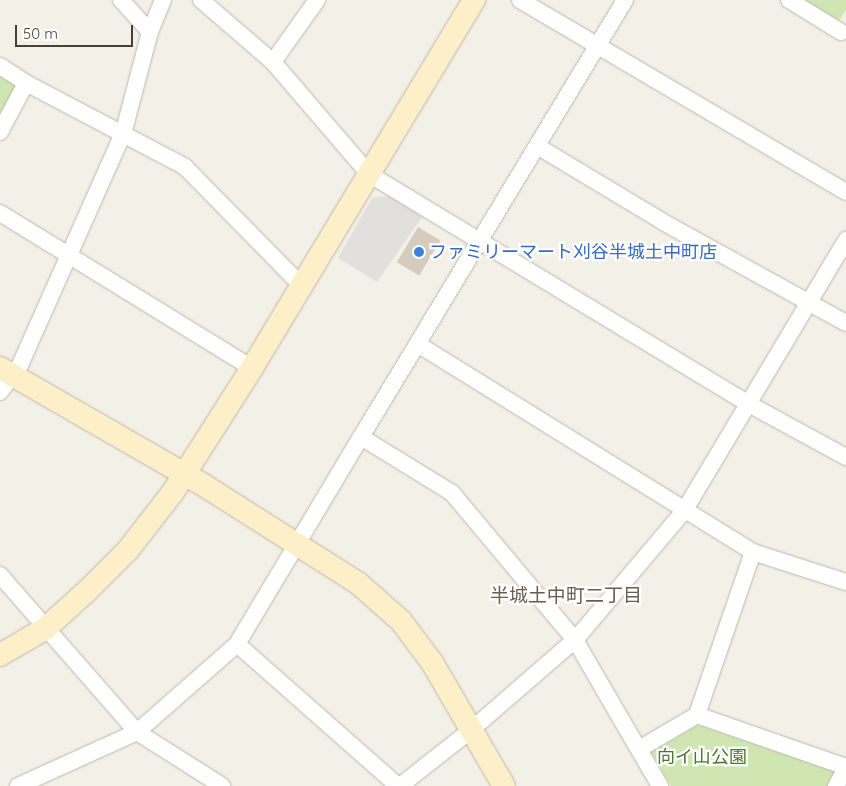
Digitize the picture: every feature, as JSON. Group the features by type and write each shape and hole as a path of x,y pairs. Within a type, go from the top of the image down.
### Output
{"street":[{"path":"121,0 150,32"},
{"path":"163,0 150,32 124,134 70,258 5,379 185,474 298,543 358,584 400,621 433,664 504,786"},
{"path":"201,0 273,62 369,174 478,242 747,403 846,457"},
{"path":"273,62 317,0"},
{"path":"0,655 46,628 128,550 185,474 302,286 474,0"},
{"path":"520,0 846,192"},
{"path":"18,786 137,732 237,644 625,0"},
{"path":"789,0 844,31"},
{"path":"0,66 26,83 185,167 302,286"},
{"path":"0,132 26,83"},
{"path":"537,146 806,303 846,323"},
{"path":"0,213 70,258 252,368"},
{"path":"237,644 399,786 471,730 575,640 684,511 806,303 846,240"},
{"path":"419,344 684,511 753,552 846,582"},
{"path":"361,437 452,493 575,640 660,786"},
{"path":"639,749 697,715 753,552"},
{"path":"0,575 137,732 222,786"},
{"path":"697,715 846,768 836,786"}],"green space":[{"path":"805,0 846,0 846,10 839,21"},
{"path":"0,72 18,87 0,116"},
{"name":"向イ山公園","path":"698,725 837,772 829,786 671,786 651,752"}],"shaded area":[{"path":"389,196 422,217 377,282 338,258 372,198"}],"building":[{"path":"418,227 440,240 419,276 397,262"}],"place":[{"name":"ファミリーマート刈谷半城土中町店","path":"419,252"}],"district":[{"name":"半城土中町二丁目","path":"566,596"}]}
